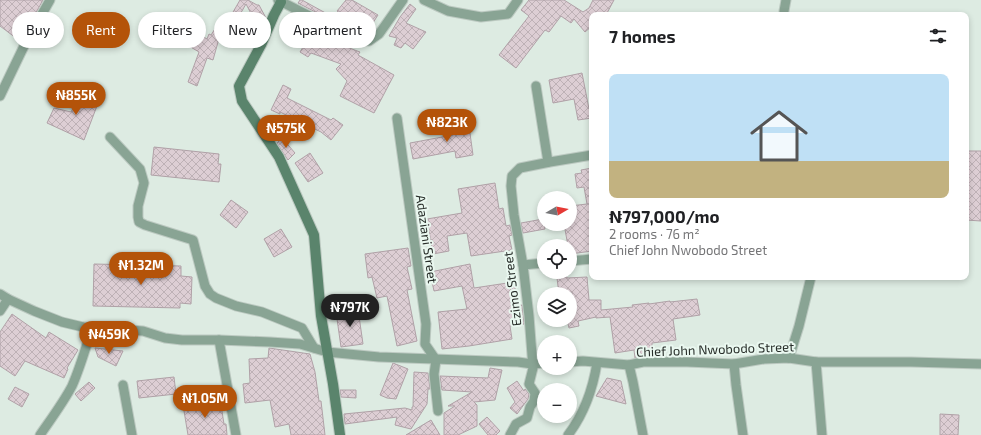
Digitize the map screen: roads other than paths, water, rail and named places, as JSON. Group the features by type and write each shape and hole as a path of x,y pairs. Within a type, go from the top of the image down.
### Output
{"main road":[{"path":"281,1 261,46 239,86 242,101 279,157 314,235 321,316 340,435"}],"street":[{"path":"0,96 25,44 50,0"},
{"path":"281,1 356,40 369,41 379,34 403,0"},
{"path":"424,0 448,11 481,16 508,14 518,0"},
{"path":"784,12 786,0"},
{"path":"536,86 548,162"},
{"name":"Adaziani Street","path":"396,118 426,324 424,344 436,360"},
{"path":"110,137 140,169 143,176 144,183 138,206 139,222 193,240 204,286 210,294 236,306 262,312 302,328 314,348"},
{"name":"Ezimo Street","path":"510,435 516,424 527,418 530,407 534,401 535,392 529,384 533,368 529,316 511,186 512,176 520,168 589,155"},
{"path":"577,260 589,259"},
{"path":"523,265 537,264"},
{"path":"789,358 799,326 810,280"},
{"path":"0,294 34,312 62,322 92,328 143,331 165,338 182,340 219,340 300,344 327,352 379,357 537,364"},
{"path":"0,311 8,299"},
{"path":"40,435 59,409 71,387 92,328"},
{"path":"219,340 236,435"},
{"name":"Chief John Nwobodo Street","path":"577,361 629,365 643,362 734,364 764,359 789,358 816,362 981,364"},
{"path":"436,360 434,374 438,412"},
{"path":"568,435 581,416 593,382 596,362"},
{"path":"816,362 822,435"},
{"path":"734,364 743,435"},
{"path":"629,365 643,435"},
{"path":"123,385 132,435"}]}
